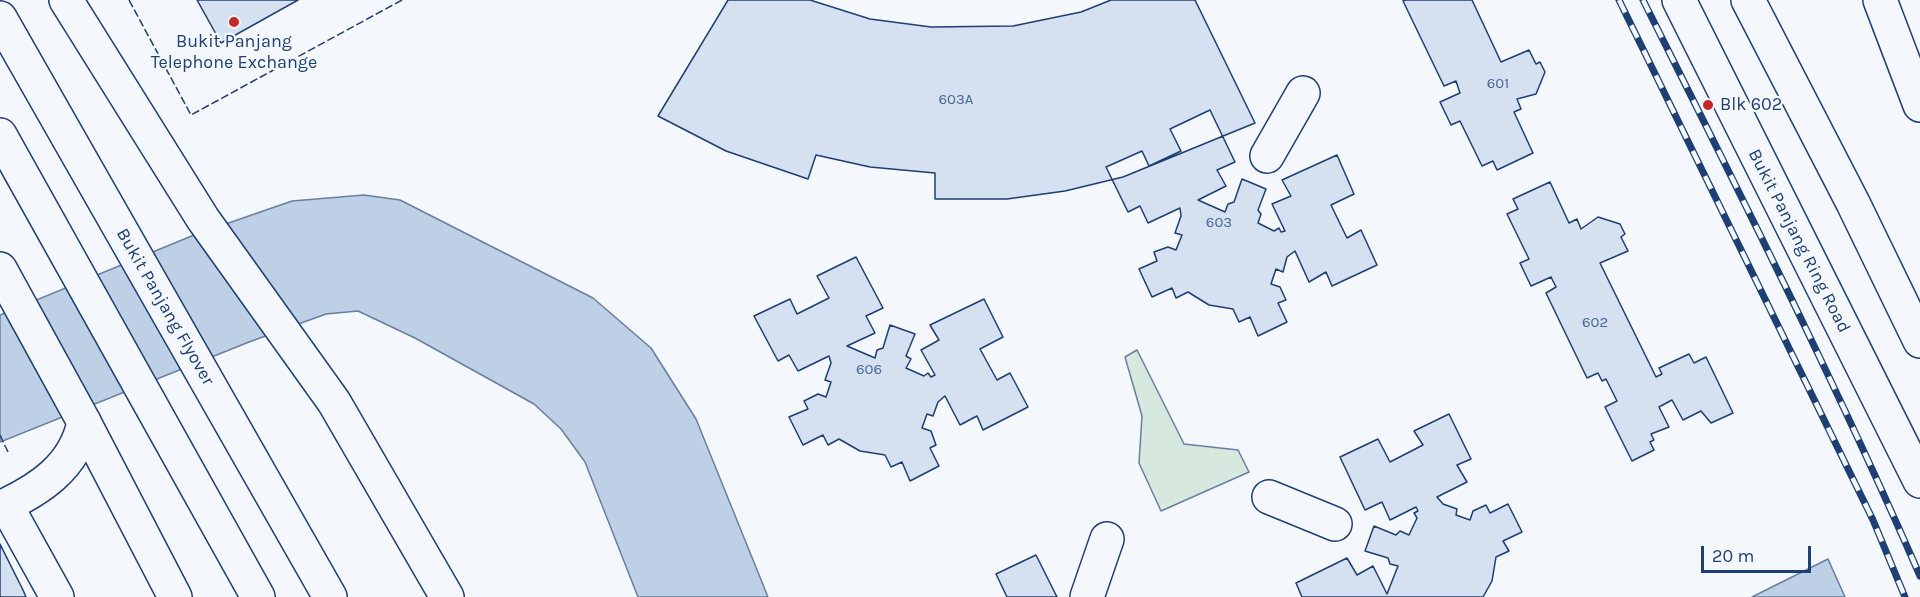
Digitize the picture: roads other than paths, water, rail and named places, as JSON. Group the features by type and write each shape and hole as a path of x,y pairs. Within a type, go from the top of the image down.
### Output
{"main road":[{"path":"66,0 203,219 334,402 447,597"},
{"name":"Bukit Panjang Ring Road","path":"1679,0 1920,481"},
{"path":"1748,0 1853,203 1920,341"},
{"path":"1880,0 1920,105"},
{"name":"Bukit Panjang Flyover","path":"0,18 322,583"},
{"path":"1267,156 1303,93"},
{"path":"0,135 258,597"},
{"path":"6,280 175,597"},
{"path":"57,597 3,507 36,490 64,466 81,440 82,419"},
{"path":"1269,497 1335,524"},
{"path":"1087,597 1107,540"}],"water":[{"path":"364,195 400,200 593,298 651,348 696,419 768,597 638,597 585,462 561,429 534,404 415,338 358,311 326,314 249,342 0,442 0,315 194,235 292,201"},
{"path":"1828,559 1845,597 1752,597"}],"railway":[{"path":"1619,0 1873,520 1905,597"},
{"path":"1643,0 1820,358 1920,576"}],"place":[{"name":"Bukit Panjang Telephone Exchange","path":"234,22"},
{"name":"Blk 602","path":"1708,105"}]}
